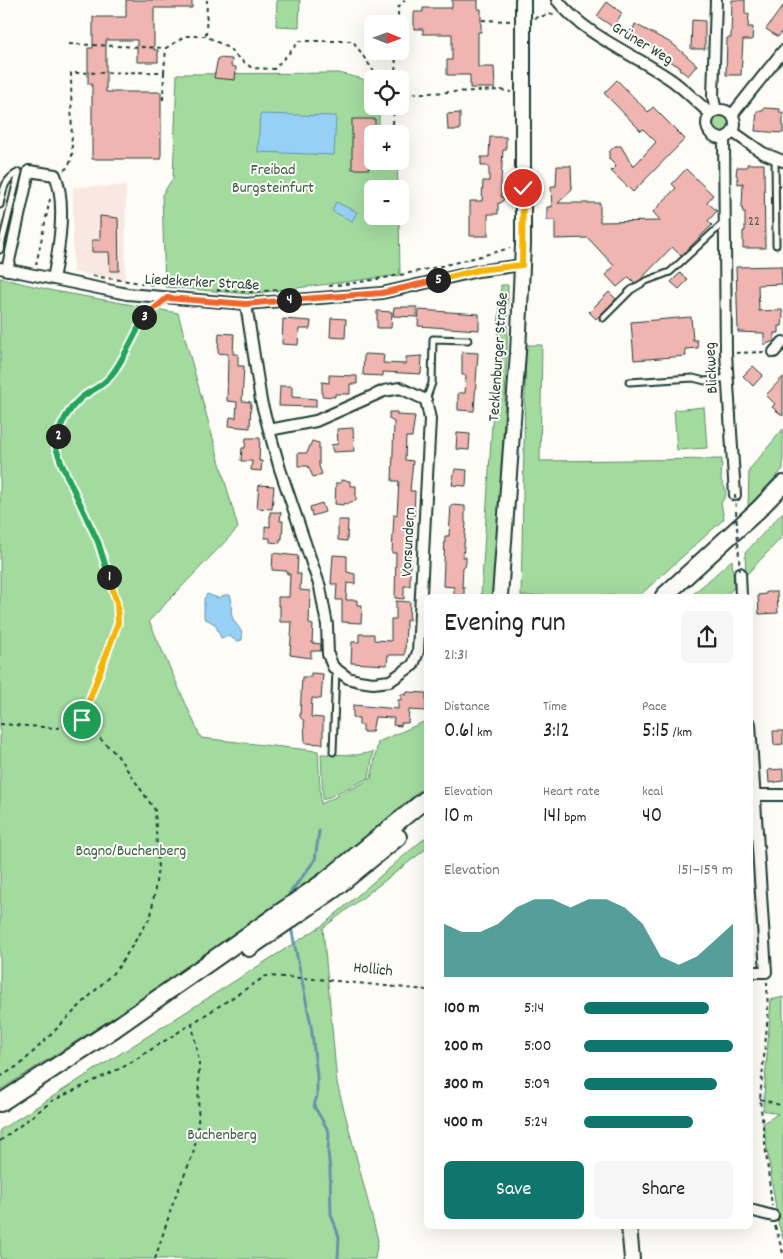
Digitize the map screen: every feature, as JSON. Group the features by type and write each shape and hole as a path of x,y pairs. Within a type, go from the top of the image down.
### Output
{"highway":[{"path":"666,594 758,510 783,484"},
{"path":"679,594 783,496"},
{"path":"0,1103 114,1029 325,882 424,801"},
{"path":"0,1114 128,1032 333,890 424,816"}],"main road":[{"name":"Tecklenburger Straße","path":"500,594 518,352 523,245 524,0"},
{"path":"629,1229 632,1259"}],"street":[{"name":"Grüner Weg","path":"557,0 566,11 614,46 668,77 714,112 723,110 732,115"},
{"path":"716,0 712,97 714,112 707,120 709,132 713,137 724,138 733,132 735,126 732,115 783,51"},
{"path":"733,132 763,153 779,159"},
{"name":"Blickweg","path":"724,138 726,354 735,495"},
{"path":"5,266 24,171 55,175 60,187 61,207 53,280"},
{"name":"Liedekerker Straße","path":"5,266 34,276 127,294 246,304 382,293 478,270 522,265"},
{"path":"246,304 261,401 280,469 320,587 327,625 328,654 333,667 336,669"},
{"path":"774,352 783,342"},
{"path":"269,430 316,421 384,391 400,388 426,400"},
{"name":"Vorsundern","path":"336,669 348,678 359,681 373,683 390,681 413,665 418,652 430,419 426,400"},
{"path":"740,573 741,594"},
{"path":"753,760 766,972 753,972"},
{"path":"756,795 783,795"},
{"path":"753,1211 773,1216"}],"lane":[{"path":"776,245 779,159"},
{"path":"0,205 4,186 9,177 24,171"},
{"path":"0,250 24,171"},
{"path":"604,318 631,290 646,281 670,272 725,221"},
{"path":"426,400 432,383 433,340 468,340"},
{"path":"629,382 693,378 705,381 728,378"},
{"path":"333,752 336,669"}],"path":[{"path":"206,36 207,0"},
{"path":"398,15 398,8 405,0"},
{"path":"482,20 523,21 566,11"},
{"path":"69,44 166,48 186,36 206,36 230,49 252,68 274,69 300,41 353,41 373,70"},
{"path":"163,100 166,48"},
{"path":"34,276 55,175 68,167 72,158 70,72 164,72"},
{"path":"409,94 501,90 523,95"},
{"path":"393,124 394,115"},
{"path":"320,287 378,281 523,245"},
{"path":"5,266 36,265"},
{"path":"88,275 160,286"},
{"path":"209,290 248,292 284,290"},
{"path":"82,720 118,623 117,603 98,542 56,448 59,429 76,403 85,395 96,390 111,376 145,315 167,298"},
{"path":"726,354 774,352"},
{"path":"735,495 740,573"},
{"path":"0,724 57,728 82,720"},
{"path":"0,1077 21,1064 118,968 151,916 158,868 155,810 117,755 82,720"},
{"path":"766,972 768,1014 760,1099 773,1216 783,1253"},
{"name":"Hollich","path":"0,1141 52,1101 127,1065 266,976 424,990"},
{"path":"156,1259 173,1203 193,1154 198,1131 199,1062 192,1024"},
{"path":"760,1099 783,1106"}],"shaded area":[{"path":"126,186 125,280 73,272 73,187"}],"green space":[{"path":"277,0 300,0 299,27 276,26"},
{"name":"Freibad Burgsteinfurt","path":"339,73 363,79 364,115 379,115 379,125 364,125 364,170 397,170 398,180 364,180 364,225 399,225 400,275 249,294 165,287 162,195 173,178 177,74"},
{"path":"720,115 726,118 729,124 726,130 720,133 714,130 711,124 714,118"},
{"name":"Bagno/Buchenberg","path":"0,278 54,291 178,313 238,528 149,621 201,738 318,751 321,804 371,779 378,742 424,722 424,787 358,846 233,941 0,1090"},
{"path":"501,285 508,285 507,356 495,594 481,594"},
{"path":"526,345 542,345 540,461 722,459 721,480 726,495 721,503 724,519 641,594 521,594"},
{"path":"704,407 707,448 677,450 674,410"},
{"path":"783,429 783,469 748,507 749,470"},
{"path":"783,512 783,536 746,575 745,553"},
{"path":"732,560 734,588 727,594 693,594"},
{"path":"373,752 369,778 323,800 321,754 357,755"},
{"name":"Buchenberg","path":"424,839 424,851 323,928 337,1083 378,1240 375,1259 0,1259 0,1130 323,925"},
{"path":"783,997 783,1239 778,1222 763,1123 778,1114 763,1110 771,1000"}],"water":[{"path":"260,114 336,116 334,155 258,152"},
{"path":"336,202 357,212 352,221 332,211"},
{"path":"207,594 218,598 230,595 232,601 231,613 241,631 242,640 237,641 229,636 221,638 215,624 204,618 204,599"}],"building":[{"path":"126,0 192,0 192,8 154,8 154,50 158,50 158,62 137,62 137,40 106,40 106,92 161,92 161,159 92,159 92,84 88,84 88,48 93,48 93,17 126,17"},
{"path":"452,0 478,0 478,9 481,9 481,32 478,32 478,67 494,67 495,88 470,88 470,75 447,75 447,60 452,60 452,34 423,34 423,29 414,29 414,12 423,12 423,8 452,8"},
{"path":"732,0 745,0 745,14 749,14 748,27 753,27 752,40 743,40 741,75 726,75 727,38 731,38"},
{"path":"607,2 622,13 613,27 597,16"},
{"path":"783,6 783,30 778,37 766,29"},
{"path":"692,20 705,21 705,49 691,49"},
{"path":"635,24 673,44 697,65 688,76 679,69 680,67 661,57 663,54 646,44 644,47 630,39"},
{"path":"218,58 232,59 231,66 236,67 235,80 214,78"},
{"path":"617,80 648,112 653,107 685,139 633,192 611,171 616,166 609,159 609,152 615,146 621,146 633,167 656,142 643,129 641,131 604,93"},
{"path":"764,108 780,109 780,113 783,113 783,133 755,131 757,111 763,111"},
{"path":"460,113 460,130 448,130 447,114"},
{"path":"352,119 375,119 375,125 364,125 364,169 352,169"},
{"path":"490,137 506,137 506,150 503,150 501,181 501,196 504,199 501,203 498,203 498,214 488,214 488,236 470,236 470,201 482,201 483,181 489,181 489,166 481,166 481,157 489,157"},
{"path":"747,164 764,164 765,248 743,248 745,212 743,212 742,207 743,183 738,184 736,175 737,167 747,167"},
{"path":"557,166 571,166 572,190 558,203 600,203 600,222 661,221 653,212 676,188 672,184 686,169 713,195 707,202 717,211 708,221 712,225 681,256 672,247 640,280 635,283 629,277 617,287 606,275 614,266 588,238 555,239 555,220 547,220 547,207 552,207 551,186 556,186"},
{"path":"100,216 118,218 119,271 110,271 109,252 92,252 92,240 100,240"},
{"path":"781,266 782,284 758,285 759,311 782,310 783,315 782,326 779,326 779,333 774,333 774,341 764,345 764,333 738,332 736,267"},
{"path":"680,273 688,280 679,289 671,282"},
{"path":"609,292 616,299 596,319 589,312"},
{"path":"394,307 417,307 417,317 393,316"},
{"path":"419,310 479,314 479,330 418,326"},
{"path":"377,311 392,312 391,328 377,328"},
{"path":"691,317 693,340 697,340 698,348 685,349 686,356 634,360 631,322"},
{"path":"331,318 346,319 345,338 330,337"},
{"path":"283,319 311,321 310,329 299,329 298,345 282,344"},
{"path":"219,333 234,334 233,354 238,354 238,366 244,366 242,401 251,402 250,428 229,426 230,417 236,418 237,402 227,401 228,354 218,353"},
{"path":"462,352 478,353 474,411 458,410 458,393 465,393 466,375 462,375"},
{"path":"364,354 384,355 383,363 406,364 406,357 422,356 421,374 383,372 383,376 363,375"},
{"path":"753,366 763,375 753,386 743,376"},
{"path":"329,375 357,376 357,384 350,384 350,394 335,394 335,397 322,396 322,382 329,383"},
{"path":"783,377 783,416 772,407 775,404 766,395"},
{"path":"280,386 292,386 292,397 316,399 316,407 279,406"},
{"path":"389,412 397,412 397,415 415,416 412,437 406,437 405,460 413,461 410,491 415,491 413,545 410,545 410,586 404,586 404,599 395,598 396,553 392,553 394,514 397,515 399,481 392,481 394,422 389,419"},
{"path":"353,428 354,451 333,452 331,445 338,444 337,429"},
{"path":"457,433 470,434 469,450 456,449"},
{"path":"246,438 260,438 259,461 262,461 261,471 251,470 252,461 241,461 242,448 245,448"},
{"path":"312,441 319,443 319,466 322,474 313,477 308,466 298,466 298,453 307,453"},
{"path":"455,469 467,470 466,486 452,485"},
{"path":"341,480 350,481 350,486 356,486 356,501 348,504 344,503 343,505 335,504 336,483 341,483"},
{"path":"259,485 274,486 272,509 257,508"},
{"path":"322,503 325,512 312,516 310,507"},
{"path":"451,505 465,506 466,523 463,557 466,557 466,562 465,567 463,567 462,587 464,587 464,594 454,594 454,587 443,586 445,536 449,536"},
{"path":"270,512 281,512 280,521 283,521 280,543 270,542 270,538 265,538 265,526 270,527"},
{"path":"338,520 348,520 347,541 338,540"},
{"path":"273,553 298,556 297,574 301,574 300,590 310,591 309,624 313,625 312,643 321,644 321,651 311,651 311,658 290,655 292,622 280,622 278,597 289,597 290,574 287,574 287,571 272,570"},
{"path":"333,555 347,556 347,572 355,574 355,584 347,583 346,600 357,600 357,605 362,605 361,623 342,622 342,600 336,600 337,584 331,584"},
{"path":"766,592 777,592 778,613 759,614 758,595 766,594"},
{"path":"396,601 410,602 409,620 406,620 405,655 388,655 387,665 351,663 352,642 359,642 359,634 374,634 374,640 391,641 391,619 396,619"},
{"path":"311,673 323,674 321,699 312,698 311,717 323,718 323,744 305,743 304,721 300,717 302,677 311,677"},
{"path":"407,692 424,693 424,711 409,710 408,723 401,723 401,726 393,725 394,718 375,717 372,732 363,732 363,725 359,725 359,718 353,718 353,705 398,709 398,700 401,700 401,694 406,695"},
{"path":"773,731 783,731 783,744 774,745"},
{"path":"783,769 783,781 769,783 768,770"}],"waterway":[{"path":"289,899 289,894 315,860 319,831"},
{"path":"291,927 311,1025 317,1076 317,1096 314,1106 329,1132 331,1214 339,1237 338,1259"}],"route":[{"path":"82,720 118,623 117,603 98,542 56,448 59,429 76,403 85,395 96,390 111,376 145,315 167,298 246,304 382,293 478,270 522,265 523,188"}]}
